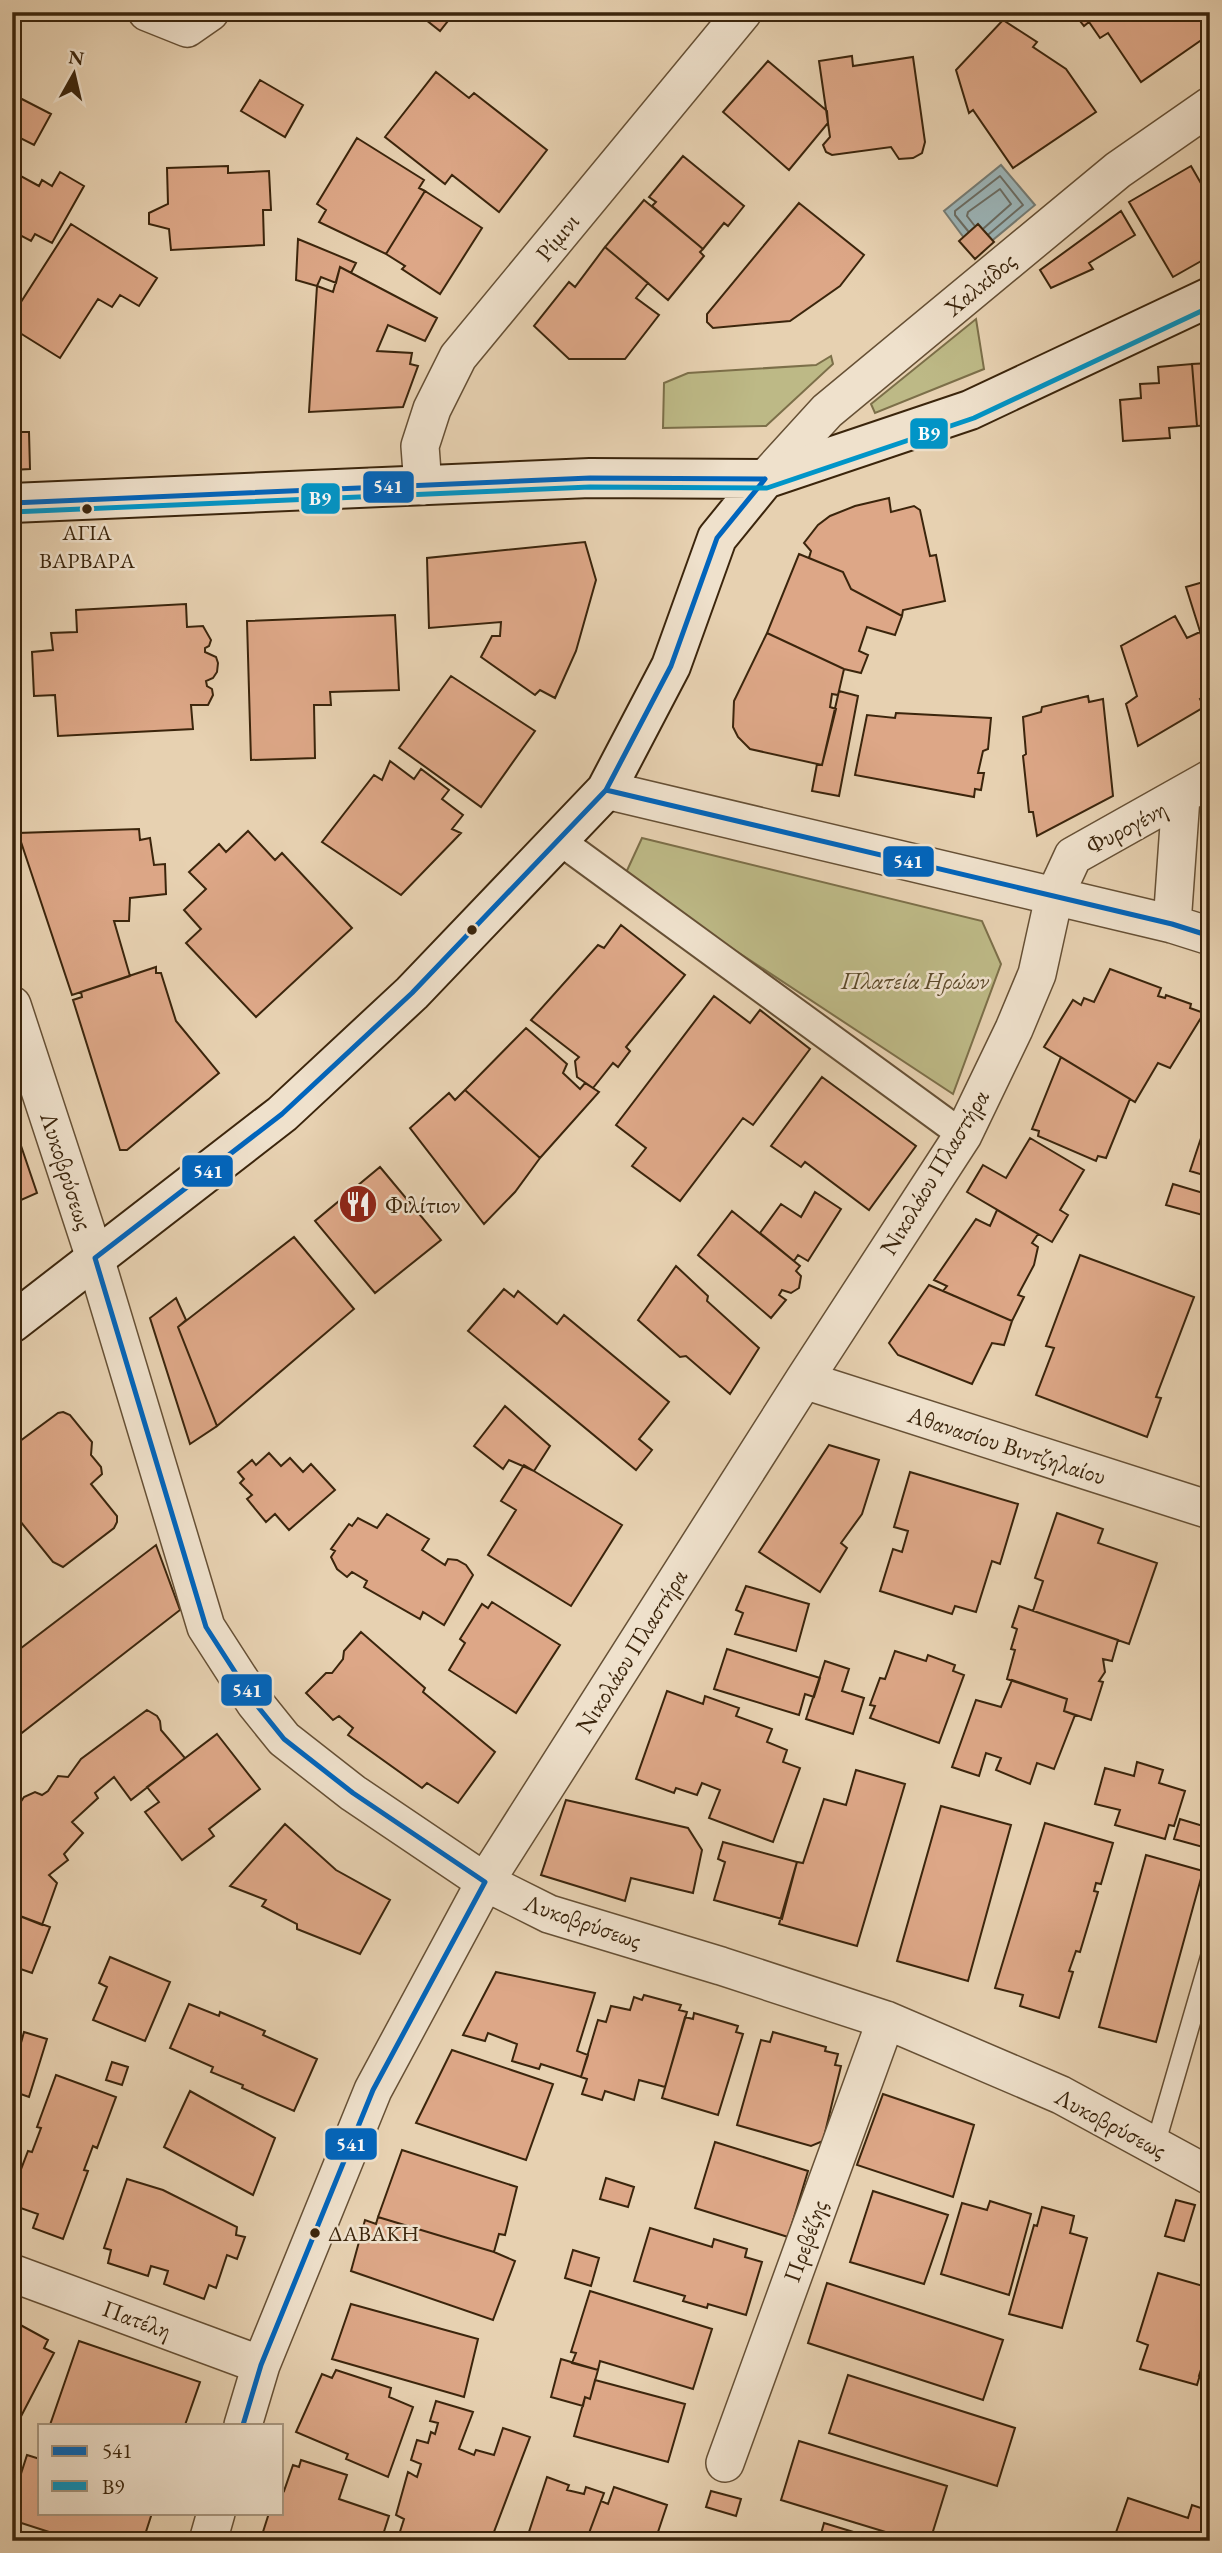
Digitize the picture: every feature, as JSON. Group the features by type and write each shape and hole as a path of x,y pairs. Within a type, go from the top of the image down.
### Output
{"main road":[{"path":"12,503 590,478 765,479 970,410 1210,297"},
{"path":"12,1323 282,1114 412,993 606,790 671,666 717,538 765,479"}],"street":[{"path":"147,12 187,28 211,12"},
{"name":"Ρίμινι","path":"423,486 420,446 432,409 458,358 743,12"},
{"name":"Χαλκίδος","path":"765,479 827,411 1118,170 1210,106"},
{"name":"Φυρογένη","path":"1054,897 1073,856 1196,788"},
{"name":"Φυρογένη","path":"1172,924 1196,788"},
{"path":"606,790 1172,924 1210,936"},
{"path":"559,840 963,1135"},
{"name":"Νικολάου Πλαστήρα","path":"243,2424 261,2365 373,2090 485,1882 963,1135 1037,974 1054,897"},
{"name":"Λυκοβρύσεως","path":"12,1005 95,1258 206,1627 255,1703 284,1739 353,1793 485,1882 549,1914 886,2020 1060,2095 1210,2176"},
{"name":"Αθανασίου Βιντζηλαίου","path":"804,1380 1210,1510"},
{"name":"Πρεβέζης","path":"725,2463 886,2020"},
{"name":"Πατέλη","path":"12,2273 261,2365"},
{"path":"208,2541 216,2514"}],"lane":[{"path":"1155,2146 1210,1957"}],"green space":[{"path":"976,319 984,369 875,413 871,404"},
{"path":"831,356 833,364 766,426 663,428 664,383 688,373 816,365"},
{"name":"Πλατεία Ηρώων","path":"642,838 982,921 1001,964 953,1094 624,877"}],"water":[{"path":"1001,165 1035,205 976,254 944,211"}],"building":[{"path":"416,12 455,12 440,31"},
{"path":"1073,12 1198,12 1210,29 1210,34 1141,82 1108,33 1100,38 1089,22 1084,26"},
{"path":"1003,20 1037,42 1033,47 1066,69 1096,112 1013,168 973,110 969,113 956,70"},
{"path":"852,56 853,66 913,57 925,142 922,153 913,158 899,159 891,147 832,155 826,152 823,145 830,137 819,61"},
{"path":"768,61 827,111 828,123 789,170 723,112"},
{"path":"436,72 469,98 474,93 547,150 499,212 452,175 445,184 385,137"},
{"path":"260,80 303,105 285,137 241,111"},
{"path":"16,96 51,114 34,145 12,134 12,102"},
{"path":"357,138 424,180 419,188 425,191 386,254 319,222 326,210 317,204"},
{"path":"683,156 744,206 728,226 724,223 703,249 652,206 656,202 649,197"},
{"path":"228,166 228,173 269,171 271,210 263,210 264,245 171,250 169,229 149,224 149,213 168,204 167,168"},
{"path":"1191,166 1210,199 1210,256 1173,277 1129,202"},
{"path":"60,172 84,186 52,243 35,234 31,241 12,231 12,187 19,175 39,186 42,180 52,186"},
{"path":"425,191 482,228 440,294 402,269 405,266 386,254"},
{"path":"644,200 703,249 700,252 704,256 668,300 605,247"},
{"path":"799,203 864,255 840,286 790,321 713,328 707,322 707,314"},
{"path":"1121,211 1135,235 1089,263 1093,269 1051,288 1040,270"},
{"path":"71,224 157,278 139,306 120,295 112,307 98,299 60,358 12,328 12,316"},
{"path":"978,224 994,242 975,259 959,241"},
{"path":"298,239 356,263 351,273 340,267 336,283 321,277 317,286 296,280"},
{"path":"605,247 648,283 636,298 659,315 625,359 569,359 534,326 569,282 575,287"},
{"path":"340,267 437,318 425,341 388,325 377,351 412,353 410,364 418,366 403,407 309,412 317,286 333,292"},
{"path":"1210,363 1210,425 1197,426 1192,364"},
{"path":"1192,364 1197,426 1169,428 1170,438 1123,441 1120,400 1141,398 1140,384 1159,383 1158,367"},
{"path":"12,432 29,432 30,469 12,470"},
{"path":"889,498 891,512 914,506 920,510 930,556 936,555 945,601 903,610 902,616 851,589 843,572 809,558 811,551 804,543 818,525 830,516 855,506"},
{"path":"585,542 596,580 576,651 555,698 540,690 535,695 481,657 492,636 500,636 501,622 429,628 427,558"},
{"path":"799,554 843,572 851,589 902,616 895,635 867,627 859,651 868,655 861,673 844,669 767,633"},
{"path":"1210,580 1210,663 1186,587"},
{"path":"186,604 187,627 203,626 211,640 205,652 216,657 218,663 213,678 206,681 213,695 208,705 191,705 193,729 58,736 55,695 34,696 32,652 53,650 51,633 77,632 76,610"},
{"path":"395,615 399,690 330,692 331,705 314,705 315,758 251,760 247,621"},
{"path":"1175,616 1187,638 1200,632 1210,663 1210,693 1200,699 1204,707 1138,746 1126,704 1137,696 1121,646"},
{"path":"767,633 844,669 838,695 832,694 830,707 836,709 822,765 750,749 738,737 733,727 734,701"},
{"path":"451,676 535,731 481,807 399,748"},
{"path":"839,691 858,696 839,796 812,791 817,764 822,765"},
{"path":"1088,696 1089,702 1103,699 1113,796 1037,836 1033,812 1029,812 1023,756 1026,754 1023,717 1041,712 1042,707"},
{"path":"896,713 991,718 988,749 983,751 978,773 984,773 981,790 975,789 974,797 855,775 867,715 895,718"},
{"path":"390,761 414,779 421,769 449,790 442,799 463,815 452,829 461,833 401,895 322,842 374,775 382,780"},
{"path":"139,829 140,840 150,838 154,865 165,864 166,894 130,898 129,921 114,921 130,976 72,995 18,833"},
{"path":"248,831 275,860 282,853 352,928 256,1017 186,943 201,929 184,910 206,889 189,872 219,844 226,852"},
{"path":"621,925 685,975 626,1047 630,1051 618,1067 613,1063 593,1088 577,1077 575,1061 579,1057 531,1020 598,945 604,948"},
{"path":"156,967 156,973 161,973 176,1021 219,1073 127,1150 120,1150 73,1000 82,997 81,992"},
{"path":"1110,969 1161,988 1158,996 1165,998 1166,995 1191,1004 1190,1008 1204,1013 1170,1068 1158,1063 1135,1102 1044,1047 1073,1000 1081,1005 1084,998 1094,1002"},
{"path":"714,996 750,1023 760,1010 810,1049 753,1125 743,1118 680,1201 632,1166 646,1148 616,1125"},
{"path":"526,1028 567,1064 563,1073 580,1089 585,1083 599,1092 540,1158 465,1090"},
{"path":"1061,1057 1130,1099 1106,1158 1098,1156 1096,1161 1038,1136 1039,1131 1032,1129"},
{"path":"822,1077 916,1146 869,1210 805,1162 801,1167 771,1146"},
{"path":"465,1090 540,1158 515,1192 484,1224 410,1128 449,1093 455,1100"},
{"path":"1210,1111 1210,1177 1190,1171"},
{"path":"17,1134 37,1193 12,1204 12,1135"},
{"path":"1030,1138 1084,1170 1060,1210 1068,1215 1052,1242 967,1192 983,1165 1006,1178"},
{"path":"380,1167 441,1240 375,1293 315,1221"},
{"path":"1173,1184 1210,1195 1210,1217 1166,1205"},
{"path":"815,1192 841,1209 808,1261 798,1255 794,1261 760,1233 781,1204 801,1217"},
{"path":"997,1210 1038,1234 1032,1243 1038,1247 1034,1265 1018,1295 1024,1297 1012,1321 943,1291 947,1286 934,1280 976,1219 990,1226"},
{"path":"732,1211 800,1266 796,1271 801,1276 799,1288 791,1293 782,1290 779,1295 786,1300 771,1318 698,1255"},
{"path":"294,1237 354,1309 217,1426 178,1327"},
{"path":"1080,1255 1194,1297 1156,1397 1161,1398 1147,1437 1036,1395 1054,1348 1046,1346"},
{"path":"676,1266 708,1296 707,1301 759,1348 730,1394 686,1356 680,1357 638,1320"},
{"path":"929,1285 1012,1321 1004,1345 992,1343 972,1384 898,1355 889,1343"},
{"path":"504,1289 514,1297 518,1291 557,1324 564,1315 669,1402 639,1439 652,1450 636,1470 468,1331"},
{"path":"176,1298 186,1320 178,1327 217,1426 190,1444 150,1318"},
{"path":"505,1406 550,1446 534,1471 509,1460 503,1469 474,1446"},
{"path":"63,1412 70,1415 92,1442 91,1455 101,1467 102,1474 91,1484 117,1516 117,1522 114,1528 63,1567 53,1562 12,1511 12,1447"},
{"path":"829,1445 879,1460 862,1514 841,1543 847,1548 820,1592 759,1552"},
{"path":"269,1453 281,1466 290,1458 303,1472 311,1464 335,1490 289,1530 275,1514 266,1522 247,1499 252,1495 240,1483 244,1479 238,1472 252,1460 256,1465"},
{"path":"524,1465 622,1525 571,1606 488,1555 516,1510 501,1501"},
{"path":"910,1472 1018,1504 1000,1564 992,1561 976,1612 955,1606 952,1614 880,1591 893,1549 902,1552 908,1531 894,1527"},
{"path":"1057,1513 1103,1529 1098,1543 1157,1563 1129,1644 1033,1611 1043,1581 1035,1578"},
{"path":"387,1514 429,1539 422,1550 445,1565 448,1559 457,1560 466,1565 473,1575 444,1625 423,1612 420,1619 364,1587 367,1581 352,1572 347,1577 337,1569 331,1557 335,1551 331,1549 349,1524 352,1526 358,1518 377,1528"},
{"path":"156,1545 180,1610 14,1739 12,1655"},
{"path":"746,1586 809,1604 796,1651 735,1634 743,1613 736,1610"},
{"path":"492,1602 560,1645 516,1713 449,1670 465,1643 460,1639 482,1604 488,1608"},
{"path":"1019,1606 1118,1640 1112,1661 1103,1659 1105,1672 1099,1681 1103,1682 1091,1720 1064,1711 1067,1699 1007,1679 1015,1650 1011,1649 1017,1629 1012,1627"},
{"path":"361,1632 425,1688 423,1692 495,1752 458,1803 427,1783 422,1788 348,1735 353,1728 339,1716 333,1720 306,1693 326,1673 332,1673 343,1659 344,1651"},
{"path":"727,1649 820,1678 814,1697 805,1694 799,1715 714,1689"},
{"path":"895,1651 926,1661 928,1655 955,1665 953,1671 964,1675 939,1743 870,1718 875,1706 870,1705 880,1678 885,1679"},
{"path":"825,1661 849,1669 842,1691 864,1698 853,1734 806,1719"},
{"path":"1012,1680 1067,1699 1064,1711 1075,1715 1054,1769 1037,1763 1030,1784 996,1770 1001,1758 986,1753 979,1776 952,1767 976,1700 1001,1707"},
{"path":"667,1691 703,1704 705,1696 739,1708 736,1716 772,1729 767,1742 787,1750 783,1762 800,1768 773,1842 709,1818 720,1790 702,1783 697,1795 676,1788 674,1793 636,1779"},
{"path":"147,1710 157,1716 161,1730 185,1758 131,1800 114,1777 95,1793 98,1798 72,1822 83,1833 64,1854 68,1860 49,1875 57,1883 42,1925 12,1913 12,1818 18,1806 24,1797 35,1792 42,1795 48,1791 58,1776 68,1777 81,1759"},
{"path":"217,1734 260,1789 209,1829 214,1836 182,1860 145,1812 159,1802 147,1787"},
{"path":"1137,1762 1163,1770 1159,1783 1185,1791 1174,1826 1169,1825 1165,1839 1115,1825 1120,1810 1095,1804 1105,1768 1134,1776"},
{"path":"856,1770 905,1784 857,1946 779,1924 797,1862 803,1863 824,1799 846,1805"},
{"path":"566,1800 688,1828 702,1850 693,1893 631,1878 625,1901 541,1875"},
{"path":"941,1806 1011,1825 968,1981 897,1961"},
{"path":"1207,1812 1210,1812 1210,1849 1174,1839 1180,1819 1203,1826"},
{"path":"1045,1823 1113,1843 1101,1884 1096,1883 1094,1891 1098,1892 1080,1952 1076,1951 1069,1971 1073,1972 1059,2018 1020,2006 1023,1995 995,1988"},
{"path":"285,1824 336,1870 390,1900 360,1954 297,1929 297,1924 262,1906 266,1900 230,1886"},
{"path":"723,1842 797,1862 782,1919 714,1900 725,1862 718,1859"},
{"path":"1146,1855 1203,1871 1156,2042 1099,2027"},
{"path":"12,1913 50,1927 32,1973 12,1966"},
{"path":"110,1957 170,1982 145,2041 93,2020 107,1987 99,1983"},
{"path":"496,1972 595,1993 577,2051 588,2055 581,2077 541,2064 539,2069 512,2061 517,2044 488,2033 485,2041 463,2035"},
{"path":"644,1995 681,2005 679,2010 687,2012 665,2087 639,2080 634,2100 605,2091 602,2100 582,2094 587,2079 581,2077 598,2020 606,2022 611,2006 630,2010 634,1997 642,2000"},
{"path":"189,2004 219,2016 220,2012 265,2031 263,2035 317,2059 294,2111 242,2088 243,2085 211,2072 213,2067 170,2048"},
{"path":"694,2013 738,2026 736,2032 743,2034 718,2115 662,2098 685,2017 693,2019"},
{"path":"24,2032 47,2039 29,2097 12,2091 12,2058 15,2049 19,2050"},
{"path":"773,2032 826,2047 825,2051 838,2054 835,2065 841,2066 823,2141 811,2146 737,2125 761,2040 770,2042"},
{"path":"452,2050 553,2084 526,2160 416,2123"},
{"path":"112,2062 128,2067 122,2085 106,2080"},
{"path":"56,2075 116,2097 97,2148 93,2146 84,2170 88,2171 63,2239 33,2228 38,2214 12,2205 12,2193 28,2151 32,2152 41,2128 37,2127"},
{"path":"190,2091 275,2138 253,2195 164,2147"},
{"path":"883,2094 974,2125 953,2197 857,2165"},
{"path":"715,2142 808,2171 788,2237 695,2208"},
{"path":"402,2150 517,2187 505,2235 499,2234 494,2252 378,2217"},
{"path":"606,2178 634,2187 628,2207 600,2199"},
{"path":"127,2179 163,2190 237,2227 236,2235 245,2237 237,2259 227,2255 216,2288 209,2285 204,2299 164,2284 168,2271 151,2266 148,2276 108,2263 111,2250 104,2248"},
{"path":"873,2191 948,2215 924,2284 850,2262"},
{"path":"1176,2200 1195,2205 1184,2241 1165,2236"},
{"path":"990,2201 1031,2214 1009,2295 941,2274 962,2203 987,2210"},
{"path":"1042,2207 1074,2216 1070,2233 1087,2238 1062,2328 1009,2314 1034,2225 1037,2226"},
{"path":"378,2217 494,2252 515,2261 493,2320 351,2271 365,2220 376,2224"},
{"path":"650,2228 712,2247 714,2239 747,2249 745,2257 762,2262 746,2315 708,2304 707,2308 683,2301 685,2296 634,2281"},
{"path":"573,2250 599,2258 591,2286 565,2278"},
{"path":"1158,2273 1210,2288 1210,2341 1197,2385 1140,2369 1148,2345 1137,2341"},
{"path":"827,2283 1003,2340 983,2400 808,2343"},
{"path":"590,2291 712,2329 693,2389 600,2361 598,2370 572,2363 576,2353 571,2352"},
{"path":"351,2304 478,2339 464,2397 332,2359"},
{"path":"15,2322 48,2340 44,2348 54,2353 16,2426 12,2423 12,2327"},
{"path":"79,2341 200,2382 185,2424 50,2424"},
{"path":"1210,2341 1210,2380 1199,2376"},
{"path":"561,2359 598,2370 590,2399 585,2397 583,2406 551,2397"},
{"path":"336,2370 391,2388 389,2397 413,2407 388,2477 346,2459 348,2454 296,2432 322,2374 332,2378"},
{"path":"848,2375 1015,2428 997,2486 829,2433"},
{"path":"595,2380 685,2404 668,2462 574,2436 585,2397 590,2399"},
{"path":"436,2401 473,2412 459,2449 474,2455 476,2450 494,2455 503,2428 530,2437 492,2537 486,2534 483,2541 397,2541 404,2519 396,2515 408,2472 417,2477 421,2464 411,2460 417,2440 428,2443 431,2432 435,2434 438,2423 430,2421"},
{"path":"799,2441 947,2486 930,2541 915,2541 781,2500"},
{"path":"27,2455 38,2458 38,2514 152,2514 143,2541 77,2541 12,2520 12,2502"},
{"path":"301,2460 347,2475 339,2499 389,2516 381,2541 281,2541 262,2535 269,2514 284,2514 284,2491 293,2465 299,2467"},
{"path":"547,2477 569,2485 567,2490 584,2494 586,2487 604,2493 586,2541 526,2541"},
{"path":"614,2487 667,2505 655,2541 586,2541 601,2501 608,2504"},
{"path":"711,2491 741,2499 736,2516 706,2507"},
{"path":"1128,2498 1188,2518 1192,2505 1210,2511 1210,2541 1113,2541"},
{"path":"824,2523 860,2534 858,2541 819,2541"}],"transit line":[{"name":"Β9","path":"12,512 590,487 767,488 974,418 1210,307"},
{"name":"541","path":"12,503 590,478 765,479"},
{"name":"541","path":"243,2424 261,2365 373,2090 485,1882 353,1793 284,1739 255,1703 206,1627 95,1258 282,1114 412,993 606,790 671,666 717,538 765,479"},
{"name":"541","path":"606,790 1172,924 1210,936"}],"place":[{"name":"ΑΓΙΑ ΒΑΡΒΑΡΑ","path":"87,509"},
{"name":"Φιλίτιον","path":"358,1204"},
{"name":"ΔΑΒΑΚΗ","path":"315,2233"}]}
